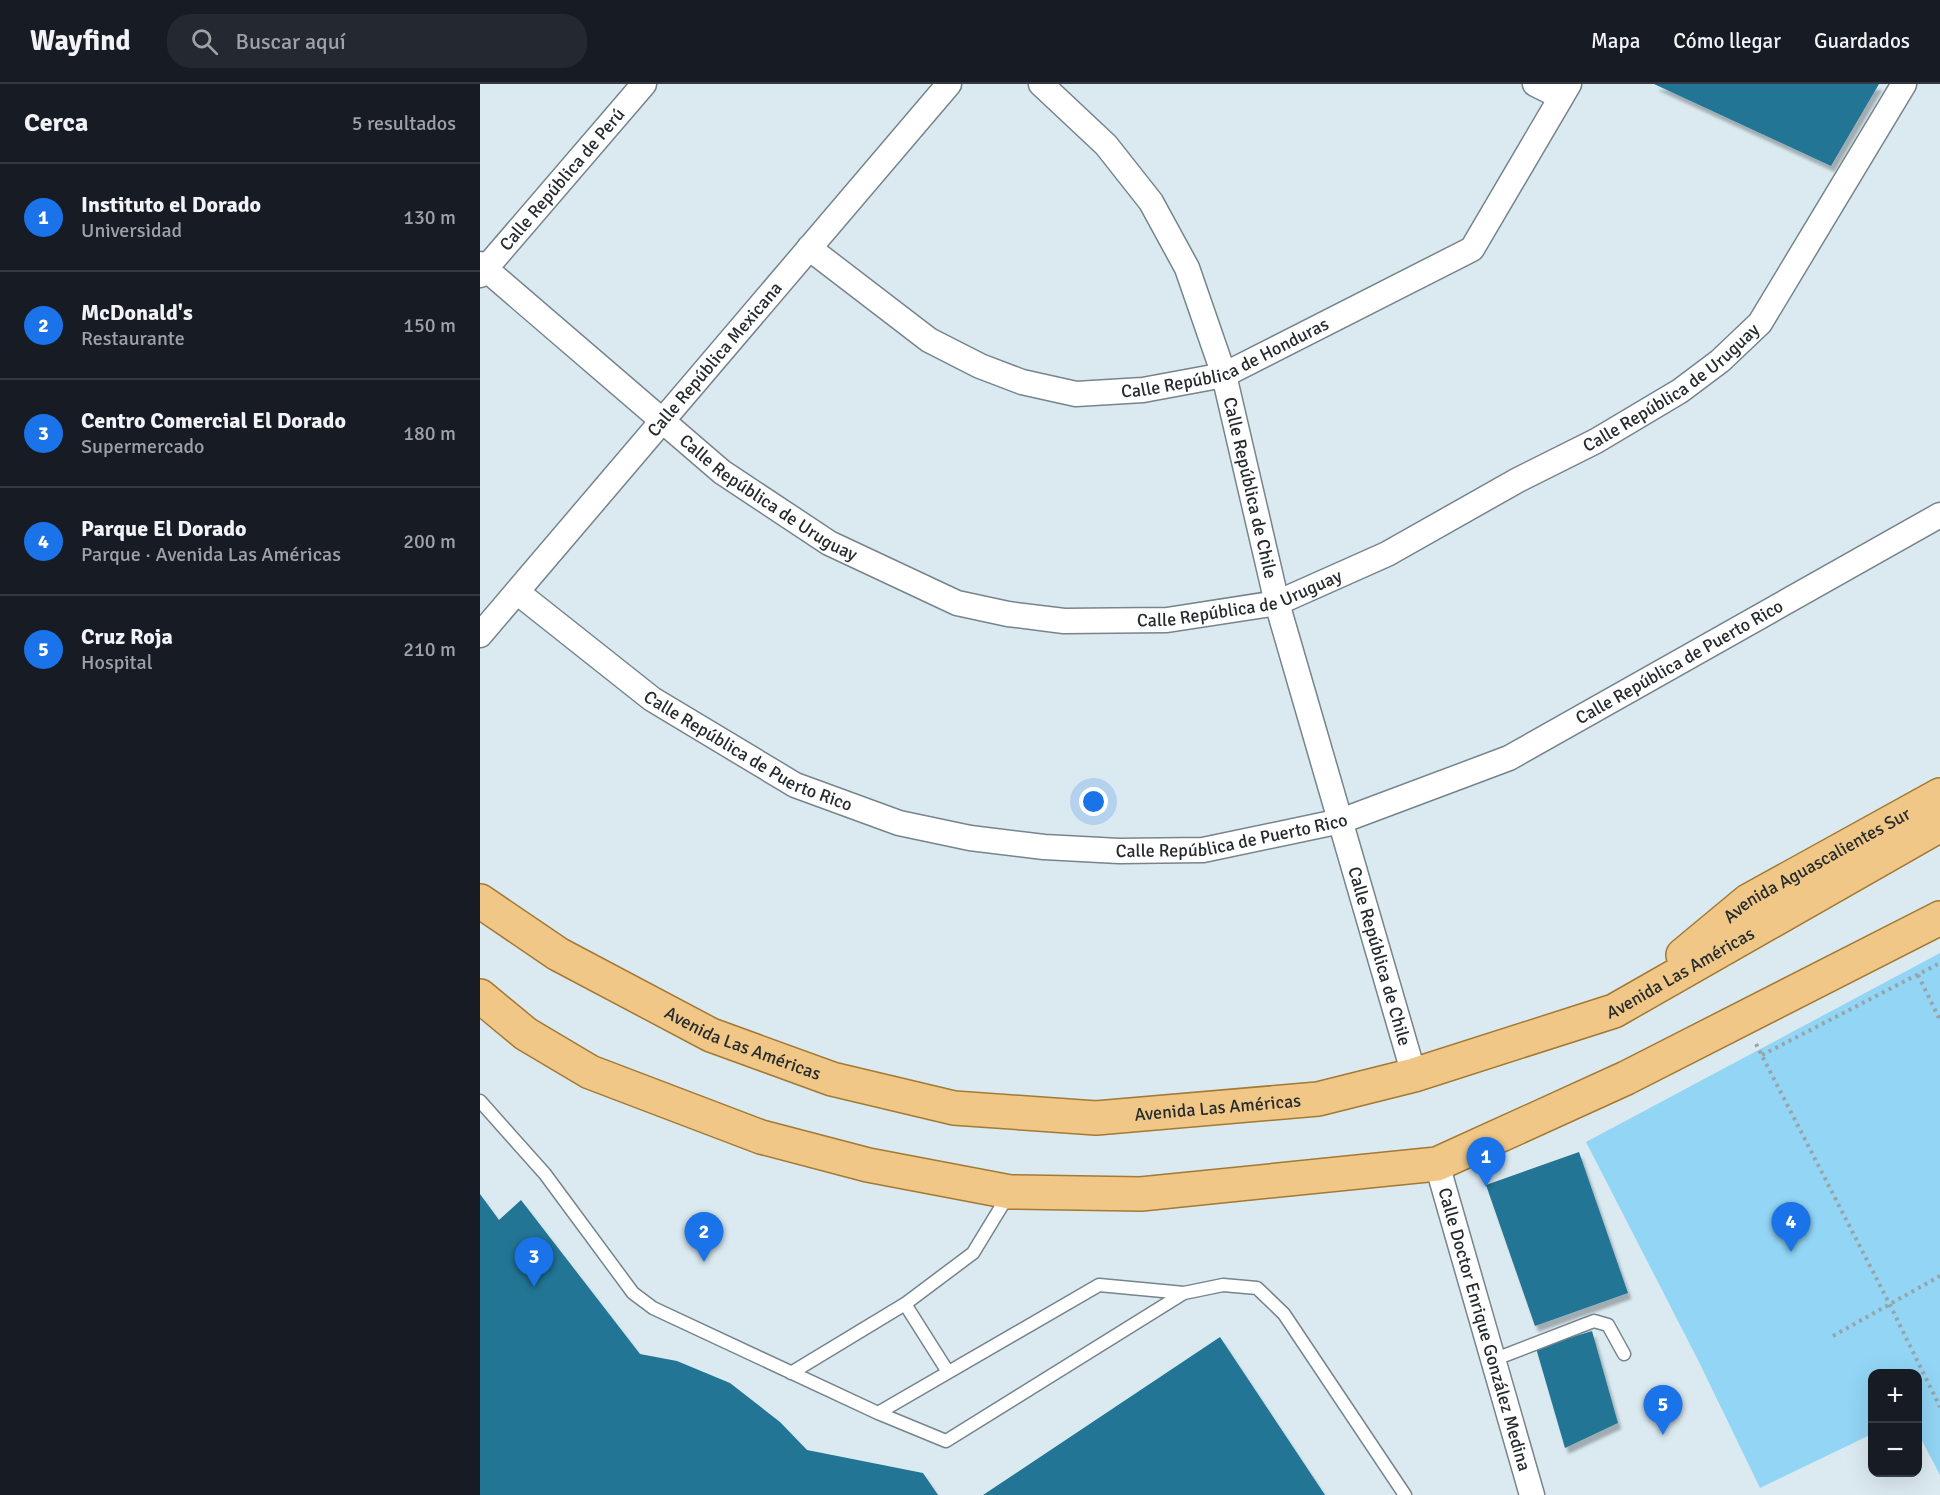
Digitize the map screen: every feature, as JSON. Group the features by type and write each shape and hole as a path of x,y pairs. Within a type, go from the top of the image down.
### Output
{"main road":[{"name":"Avenida Aguascalientes Sur","path":"1614,1011 1748,901 1940,795"},
{"name":"Avenida Las Américas","path":"480,901 558,954 711,1035 832,1078 954,1108 1096,1118 1317,1099 1414,1075 1614,1011 1940,825"},
{"path":"480,996 526,1034 590,1072 760,1137 868,1165 1010,1192 1141,1194 1437,1164 1626,1078 1940,918"}],"street":[{"name":"Calle República de Perú","path":"482,270 644,84"},
{"name":"Calle República Mexicana","path":"480,635 949,84"},
{"name":"Calle República de Chile","path":"1041,84 1106,145 1151,202 1187,268 1224,375 1277,603 1414,1075"},
{"path":"1535,84 1565,91"},
{"name":"Calle República de Uruguay","path":"482,270 722,472 829,543 957,603 1008,614 1064,621 1167,620 1277,603 1387,554 1518,480 1596,441 1680,391 1720,361 1760,323 1904,84"},
{"name":"Calle República de Honduras","path":"809,248 929,340 980,366 1022,382 1076,394 1143,390 1224,375 1472,249 1565,91"},
{"name":"Calle República de Puerto Rico","path":"517,592 652,699 795,785 899,823 969,838 1044,847 1119,852 1203,850 1341,821 1509,758 1940,515"},
{"name":"Calle Doctor Enrique González Medina","path":"1437,1164 1532,1495"}],"lane":[{"path":"480,1101 545,1174 633,1293 653,1308 878,1413 946,1441 1184,1293"},
{"path":"791,1373 905,1304 974,1254 1010,1192"},
{"path":"878,1413 1099,1285 1184,1293 1223,1285 1257,1288 1284,1314 1405,1495"},
{"path":"905,1304 948,1372"},
{"path":"1493,1360 1594,1321 1605,1322 1608,1325 1624,1354"}],"path":[{"path":"1762,1055 1940,963"},
{"path":"1918,975 1940,1020"},
{"path":"1743,1018 1940,1407"},
{"path":"1833,1336 1940,1276"}],"shaded area":[{"path":"1940,953 1940,1475 1922,1441 1922,1369 1868,1369 1868,1436 1760,1488 1699,1362 1586,1142"}],"building":[{"path":"1654,84 1879,84 1831,166"},
{"path":"1579,1152 1628,1293 1535,1326 1486,1185"},
{"path":"480,1194 499,1220 521,1200 640,1354 677,1361 730,1383 780,1422 807,1450 923,1473 938,1495 480,1495"},
{"path":"1592,1331 1618,1423 1565,1448 1536,1348"},
{"path":"1220,1337 1325,1495 983,1495"}],"place":[{"name":"Instituto el Dorado","path":"1486,1187"},
{"name":"Parque El Dorado","path":"1791,1252"},
{"name":"McDonald's","path":"704,1262"},
{"name":"Centro Comercial El Dorado","path":"534,1287"},
{"name":"Cruz Roja","path":"1663,1435"}]}
